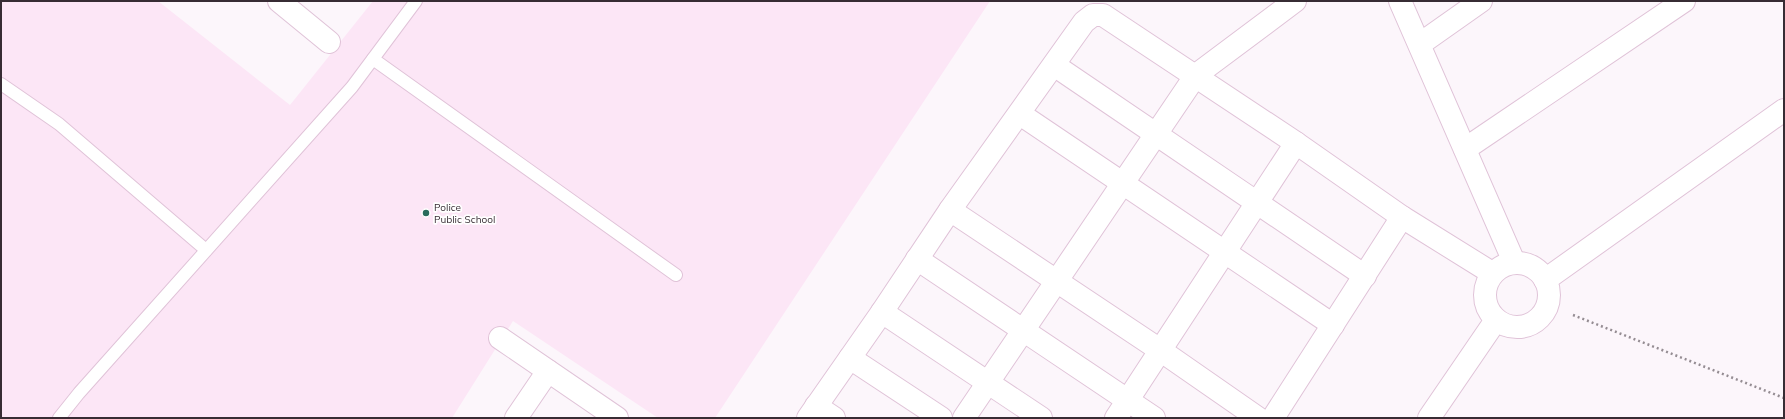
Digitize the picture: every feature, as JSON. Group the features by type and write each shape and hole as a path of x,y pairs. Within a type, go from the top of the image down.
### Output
{"street":[{"path":"279,1 329,42"},
{"path":"964,418 1196,75 1295,1"},
{"path":"1400,1 1514,262"},
{"path":"1420,44 1481,1"},
{"path":"1465,149 1684,1"},
{"path":"834,418 812,412 882,312 950,210 1020,114 1084,22 1093,15 1103,15 1196,75 1402,217 1492,273"},
{"path":"1054,65 1365,276"},
{"path":"1545,280 1784,110"},
{"path":"1020,114 1333,325"},
{"path":"1122,409 1296,143"},
{"path":"950,210 1160,350 1258,418"},
{"path":"1273,418 1402,217"},
{"path":"917,259 1023,330 1122,409 1154,418"},
{"path":"1514,262 1528,263 1550,287 1548,306 1542,317 1532,324 1520,327 1507,326 1496,320 1486,305 1485,288 1492,273 1502,265 1514,262"},
{"path":"882,312 1041,418"},
{"path":"1429,418 1496,320"},
{"path":"500,338 548,371 593,411 617,418"},
{"path":"850,358 941,418"},
{"path":"516,418 548,371"}],"lane":[{"path":"59,418 79,393 352,87 416,1"},
{"path":"373,59 676,275"},
{"path":"1,84 59,124 206,250"}],"path":[{"path":"1574,315 1784,398"}],"shaded area":[{"name":"Police Public School","path":"1,1 158,1 290,105 373,1 990,1 715,418 658,418 513,321 452,418 1,418"}],"place":[{"name":"Police Public School","path":"426,213"}]}
